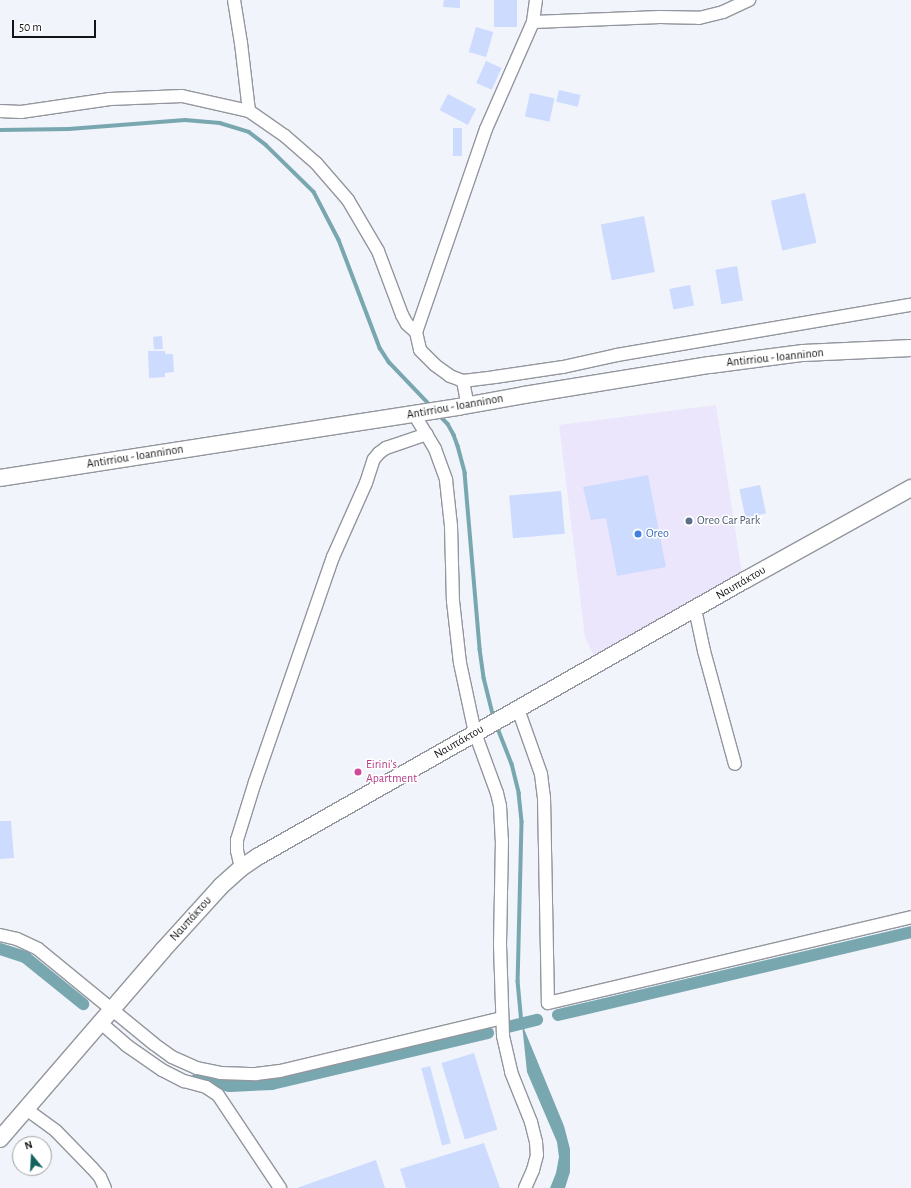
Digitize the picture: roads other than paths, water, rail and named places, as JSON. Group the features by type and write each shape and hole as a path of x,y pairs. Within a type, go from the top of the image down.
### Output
{"main road":[{"name":"Antirriou - Ioanninon","path":"0,478 418,414 710,365 803,353 911,348"},
{"name":"Ναυπάκτου","path":"0,1139 101,1023 112,1008 209,899 241,868 259,856 478,731 911,488"}],"street":[{"path":"234,0 249,111"},
{"path":"536,0 533,22 486,129 416,332 419,346 424,356 450,376 463,381 563,367 617,355 911,305"},
{"path":"533,22 660,17 699,18 723,12 749,0"},
{"path":"0,111 21,112 110,99 182,96 249,111 285,136 316,163 348,200 378,251 402,315 407,324 416,332"},
{"path":"463,381 463,406"},
{"path":"418,414 441,466 447,490 453,601 460,663 478,731 497,793 502,821 500,945 503,1036 508,1060 531,1122 536,1142 537,1155 533,1170 525,1188"},
{"path":"241,868 237,851 237,840 254,782 333,557 366,484 374,459 386,448 427,434"},
{"path":"695,609 706,658 735,764"},
{"path":"511,713 541,774 544,797 548,1003 911,917"},
{"path":"0,936 17,939 38,949 112,1008 154,1044 182,1062 214,1072 256,1074 306,1065 502,1018"},
{"path":"101,1023 126,1045 162,1070 184,1081 206,1088 218,1094 280,1188"},
{"path":"26,1109 56,1131 100,1177 105,1188"}],"water":[{"path":"522,1024 564,1126 570,1149 570,1172 565,1188 550,1188 556,1173 559,1157 557,1142 527,1072"}],"waterway":[{"path":"0,130 69,129 185,120 220,123 249,132 266,145 314,192 339,240 380,348 389,362 431,406"},
{"path":"439,415 448,424 454,435 465,473 480,649 484,678 494,718"},
{"path":"497,726 512,764 519,793 522,822 518,981 522,1024"},
{"path":"558,1015 911,932"},
{"path":"0,949 25,957 83,1004"},
{"path":"508,1027 537,1020"},
{"path":"196,1080 230,1086 272,1084 488,1033"}],"place":[{"name":"Oreo Car Park","path":"689,521"},
{"name":"Oreo","path":"638,534"},
{"name":"Eirini's Apartment","path":"358,772"}]}
